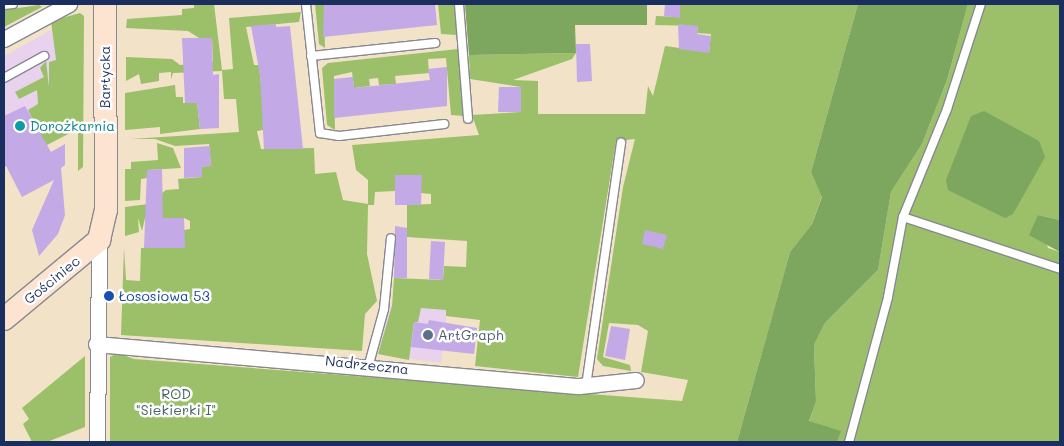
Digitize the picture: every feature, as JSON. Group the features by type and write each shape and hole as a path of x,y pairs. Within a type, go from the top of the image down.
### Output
{"street":[{"path":"4,39 69,4"},
{"name":"Bartycka","path":"99,240 106,210 105,4"},
{"path":"97,442 96,344 99,240"},
{"name":"Gościniec","path":"4,319 99,240"},
{"name":"Nadrzeczna","path":"96,344 369,364 586,386 636,380"}],"lane":[{"path":"4,5 13,4"},
{"path":"306,4 320,133 339,136 444,124"},
{"path":"459,4 468,119"},
{"path":"850,442 888,297 903,217 950,100 981,4"},
{"path":"311,56 435,43"},
{"path":"4,78 44,56"},
{"path":"586,386 621,142"},
{"path":"903,217 1060,270"},
{"path":"369,364 387,290 391,238"}],"shaded area":[{"path":"53,29 56,36 55,141 4,167 4,56"},
{"path":"389,306 447,310 441,363 378,354"}],"green space":[{"name":"ROD \"Siekierki I\"","path":"194,4 214,4 222,70 233,69 229,18 301,12 299,22 246,27 254,65 259,65 264,117 263,130 257,131 261,149 314,148 315,174 336,172 343,200 368,204 368,180 356,170 352,145 479,135 472,115 521,112 521,87 470,79 469,55 576,53 572,59 513,80 538,81 538,114 645,114 648,86 653,96 665,46 709,52 711,34 697,33 698,26 655,25 656,16 679,17 680,4 858,4 811,172 822,196 812,224 790,252 737,442 110,442 110,357 118,353 134,359 682,401 688,380 641,372 648,331 638,325 609,323 603,357 630,365 631,371 603,366 597,359 623,187 635,139 616,141 578,377 475,366 480,320 446,316 446,310 421,308 418,322 414,322 409,360 378,354 392,306 394,278 443,280 444,266 466,267 467,241 407,237 407,205 431,204 431,194 421,193 421,175 395,175 395,191 375,192 374,205 368,205 367,254 377,301 365,314 362,351 121,335 124,248 126,280 140,281 141,248 184,248 184,230 190,229 190,221 184,218 145,218 142,231 138,218 139,232 125,236 125,207 148,204 166,190 179,189 178,179 202,177 202,167 211,165 209,144 175,146 155,139 131,139 239,132 236,99 224,99 222,71 173,73 171,79 171,72 159,73 159,81 141,84 139,74 126,81 126,57 172,59 180,65 213,61 212,38 199,38 188,31 126,28 127,19 182,15 182,9 194,8"},
{"path":"315,4 324,4 325,48 319,44"},
{"path":"438,4 454,4 457,35 441,34"},
{"path":"465,4 647,4 647,25 575,25 576,53 469,55"},
{"path":"858,4 968,4 947,80 922,144 891,192 878,270 825,323 814,345 816,401 809,421 841,431 837,442 737,442 790,252 812,224 822,197 811,172"},
{"path":"968,4 1060,4 1060,220 1038,215 1048,248 1060,252 1060,442 837,442 840,431 809,422 816,400 814,345 825,323 878,270 891,192 922,144 947,80"},
{"path":"39,5 42,7 4,27 4,10"},
{"path":"80,13 84,16 83,167 78,171 78,129 4,167 4,160 41,136 28,110 38,104 37,90 19,99 15,92 44,77 40,68 46,61 49,87 49,62 56,60 51,21"},
{"path":"458,49 464,116 451,115 446,58 428,59 429,73 395,76 396,84 379,85 378,78 369,79 370,86 354,88 352,72 334,76 335,130 327,125 322,68 328,63"},
{"path":"175,85 176,97 183,97 183,103 197,103 200,129 160,134 160,127 125,130 125,93"},
{"path":"984,111 1039,141 1045,157 1013,214 1005,218 948,190 946,180 971,116"},
{"path":"157,143 173,148 181,168 147,170 147,178 141,179 140,200 125,201 125,169 131,169 131,162 158,160"},
{"path":"1038,215 1060,220 1060,252 1029,235"},
{"path":"85,356 85,427 47,442 32,442 23,424 29,419 22,408"}],"building":[{"path":"324,4 435,4 437,25 323,37"},
{"path":"665,4 680,4 680,18 664,16"},
{"path":"276,24 276,27 290,26 303,149 264,149 260,75 251,26"},
{"path":"678,24 698,26 697,34 711,36 709,53 679,49"},
{"path":"182,38 212,38 213,75 219,74 219,128 200,129 197,103 185,103"},
{"path":"576,44 590,44 592,81 577,82"},
{"path":"447,67 447,106 334,118 334,79 353,77 354,88 430,80 428,69"},
{"path":"499,87 521,87 521,112 498,112"},
{"path":"25,106 51,152 65,144 65,165 61,168 65,215 58,234 39,256 32,230 54,180 22,197 4,162 4,116"},
{"path":"210,146 211,166 202,167 202,177 184,178 184,148"},
{"path":"162,169 163,218 184,218 185,248 144,248 147,170"},
{"path":"395,175 422,175 421,205 395,205"},
{"path":"395,226 407,228 407,278 394,278"},
{"path":"645,230 667,235 663,249 642,244"},
{"path":"431,241 445,242 443,280 429,279"},
{"path":"429,320 477,328 474,354 411,347 414,322 428,324"},
{"path":"611,326 630,329 625,360 605,356"}],"place":[{"name":"Dorożkarnia","path":"20,126"},
{"name":"Łososiowa 53","path":"109,296"},
{"name":"ArtGraph","path":"428,335"}]}
